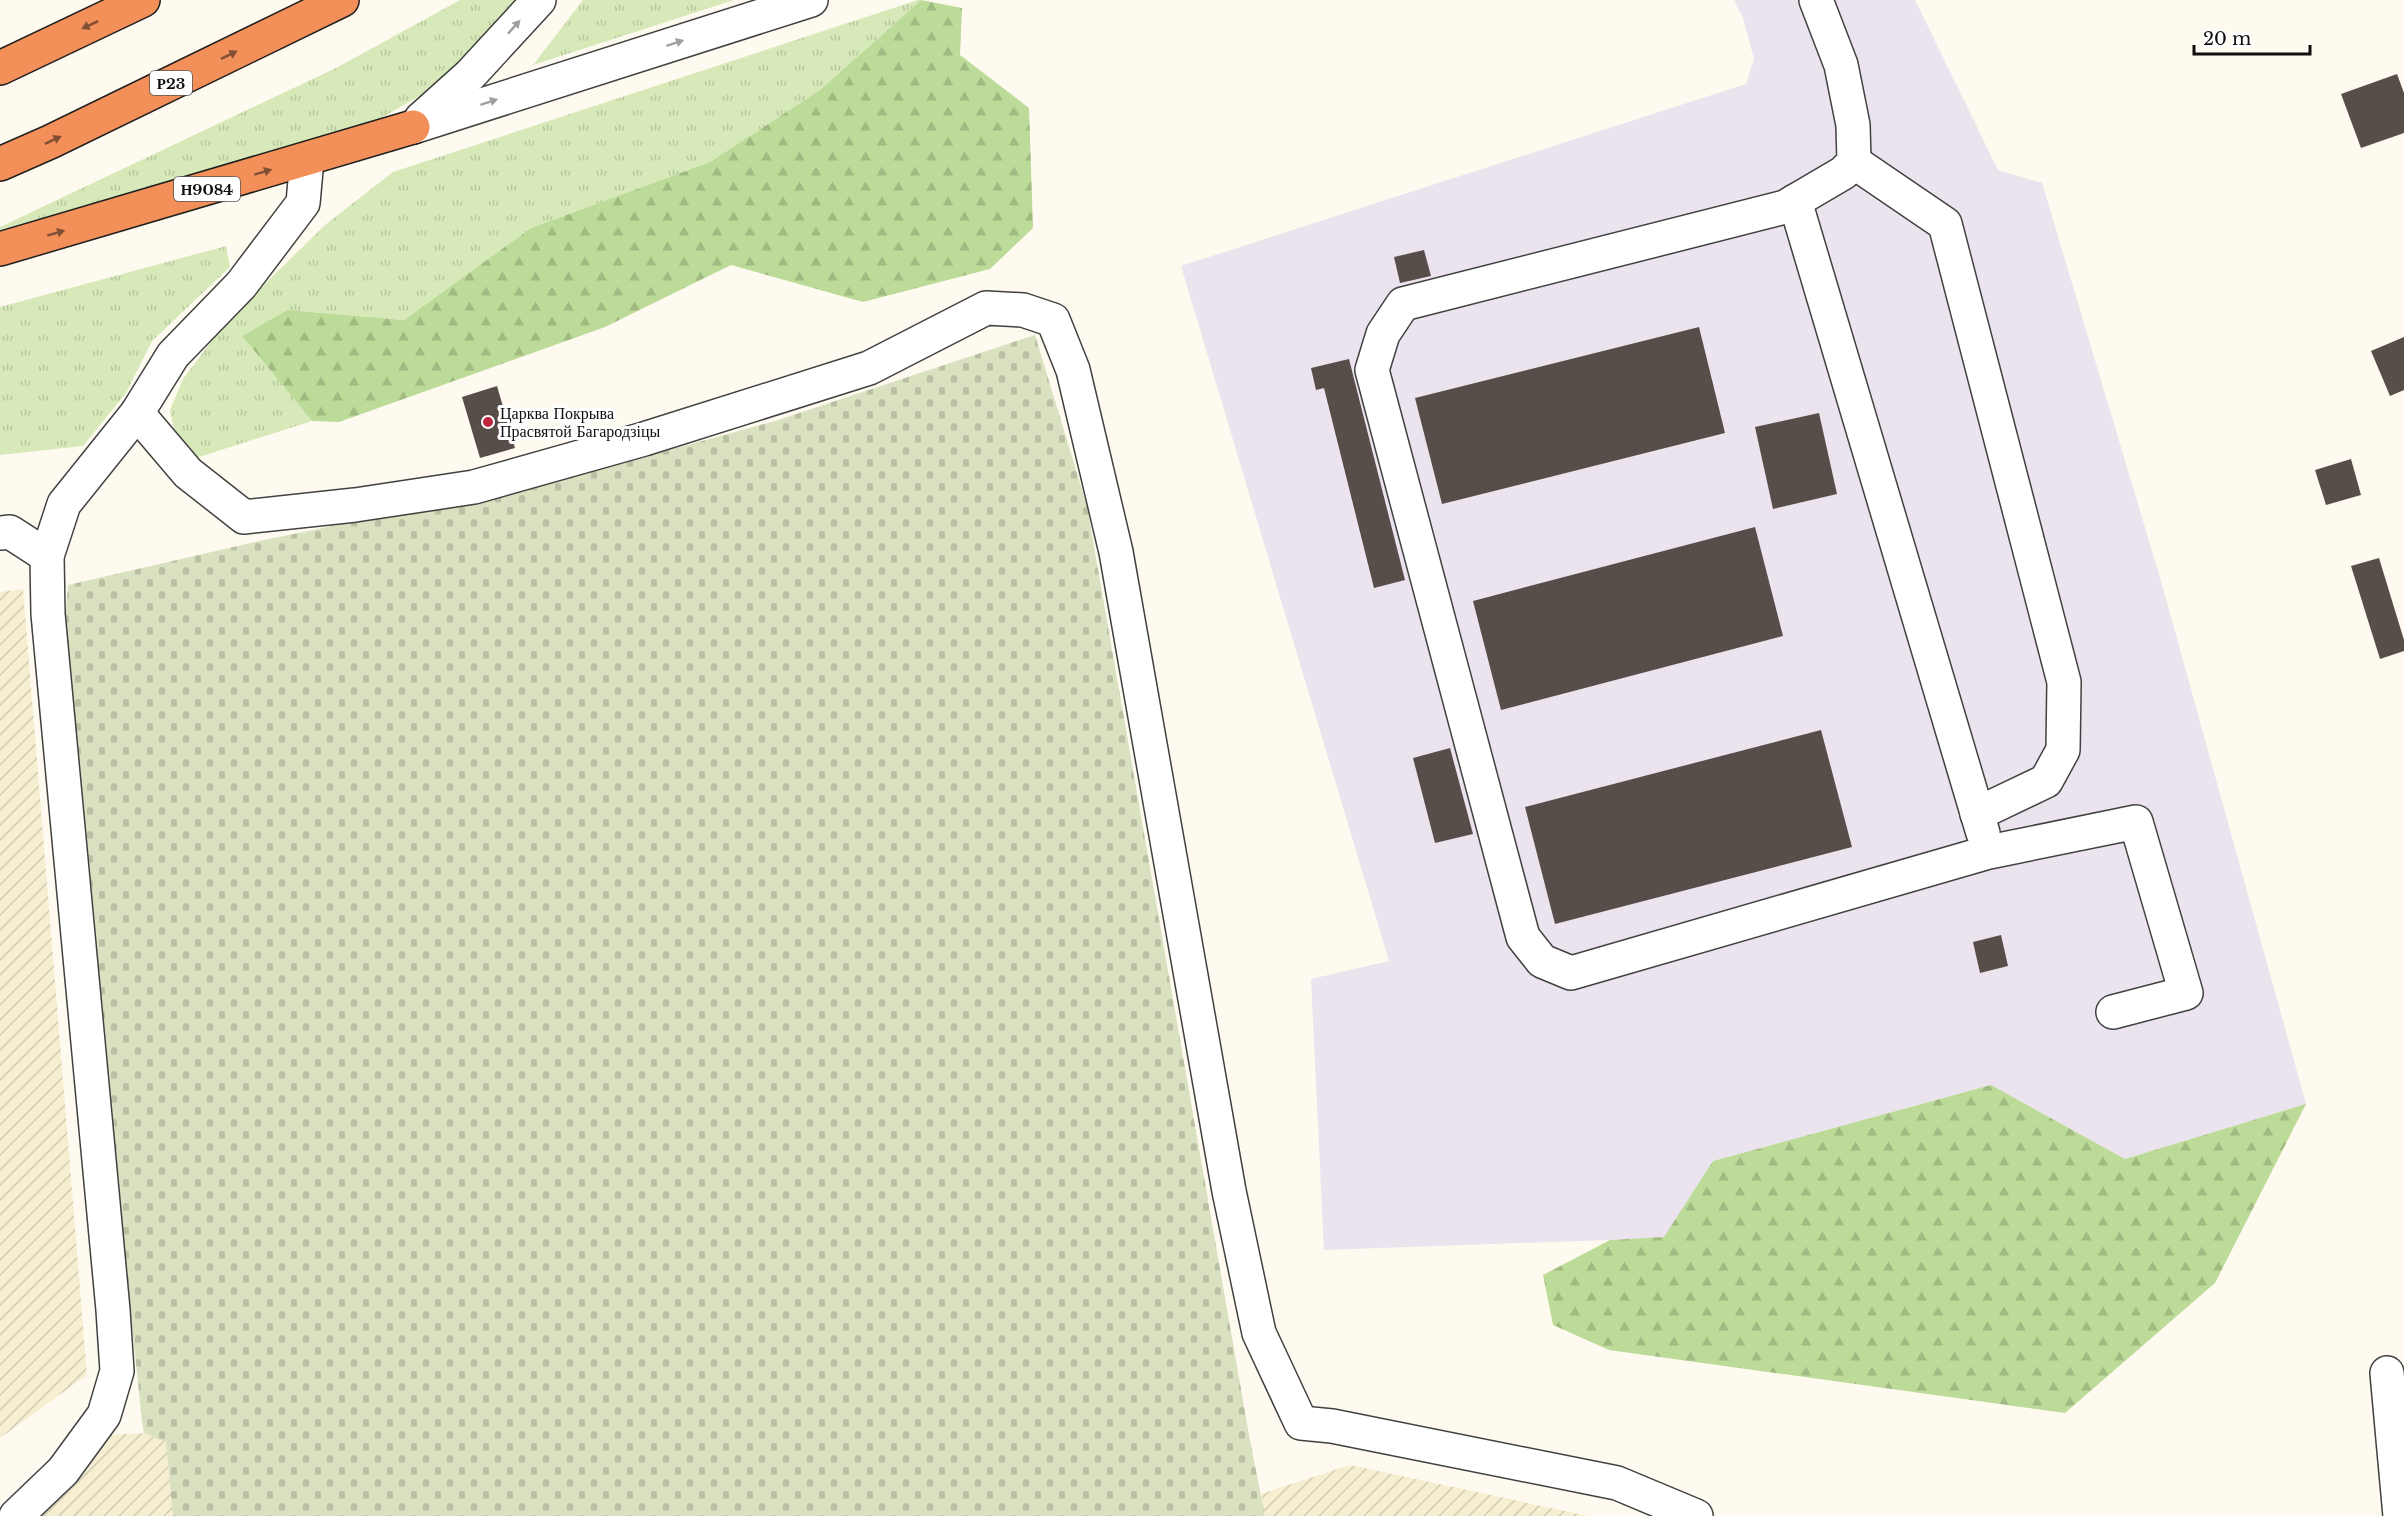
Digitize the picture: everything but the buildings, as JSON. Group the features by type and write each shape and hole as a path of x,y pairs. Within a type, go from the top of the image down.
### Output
{"highway":[{"path":"0,68 143,0"},
{"name":"Р23","path":"0,164 342,0"},
{"name":"Н9084","path":"0,249 413,127"}],"street":[{"path":"413,127 470,75 539,0"},
{"name":"Н9084","path":"413,127 811,0"},
{"path":"1816,0 1841,65 1853,124 1854,162 1843,173 1785,207 1403,304 1383,334 1372,370 1523,937 1542,961 1571,973 1989,852 2136,822 2186,993 2113,1012"},
{"path":"16,1516 63,1471 104,1414 117,1371 48,614 47,555 64,504 137,413 173,355 241,285 303,203 306,159"},
{"path":"1854,162 1945,224 2064,682 2063,750 2046,781 1977,814"},
{"path":"1795,201 1989,852"},
{"path":"137,413 188,473 244,516 355,505 474,487 644,439 869,368 986,308 1023,310 1053,320 1072,370 1116,552 1229,1191 1259,1333 1301,1423 1332,1426 1617,1483 1696,1516"},
{"path":"0,533 10,532 47,555"},
{"path":"2387,1373 2400,1516"}],"shaded area":[{"path":"1734,0 1915,0 1998,170 2042,183 2161,581 2306,1104 2125,1159 1991,1085 1713,1161 1664,1238 1324,1250 1311,979 1389,961 1181,266 1746,84 1754,59 1743,18"},
{"path":"23,589 87,1375 0,1438 0,592"},
{"path":"144,1433 166,1442 173,1516 41,1516 85,1471 103,1435"},
{"path":"1350,1465 1589,1516 1265,1516 1261,1494"}],"green space":[{"path":"460,0 528,0 442,83 376,121 0,235 0,227 336,68"},
{"path":"583,0 734,0 533,65"},
{"path":"921,0 820,90 710,162 531,228 404,320 287,310 242,336 312,421 196,458 176,438 170,410 183,379 226,322 325,225 393,172"},
{"path":"921,0 962,8 960,55 1029,108 1033,228 990,269 863,302 731,265 605,327 339,422 312,421 242,336 287,310 404,320 531,228 710,162 820,90"},
{"path":"226,246 230,267 152,341 126,393 83,446 0,455 0,307"},
{"path":"1035,335 1087,506 1265,1516 173,1516 166,1442 144,1433 142,1422 63,652 68,585 264,540 567,478 775,421"},
{"path":"1991,1085 2125,1159 2306,1104 2215,1283 2065,1413 1609,1350 1553,1325 1543,1275 1610,1240 1664,1237 1713,1161"}],"place":[{"name":"Царква Покрыва Прасвятой Багародзіцы","path":"488,422"}]}
